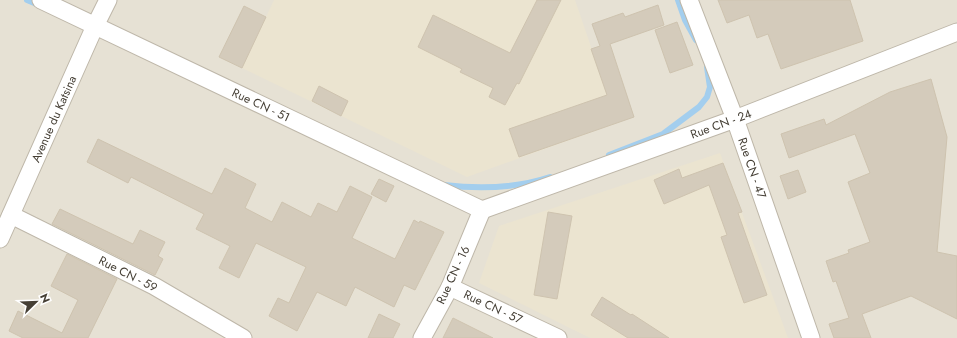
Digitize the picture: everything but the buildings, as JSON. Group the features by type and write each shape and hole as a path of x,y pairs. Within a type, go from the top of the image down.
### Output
{"street":[{"name":"Rue CN - 51","path":"41,0 482,210"},
{"name":"Avenue du Katsina","path":"0,239 108,0"},
{"name":"Rue CN - 47","path":"689,0 735,119 811,338"},
{"name":"Rue CN - 24","path":"482,210 735,119 957,32"},
{"name":"Rue CN - 16","path":"422,338 450,287 482,210"},
{"name":"Rue CN - 59","path":"11,216 154,286 243,338"},
{"name":"Rue CN - 57","path":"450,287 558,338"}],"shaded area":[{"path":"0,0 957,0 957,338 0,338"},
{"path":"274,0 575,0 617,123 467,177 242,68"},
{"path":"720,153 788,338 590,338 479,283 499,226"}],"waterway":[{"path":"27,0 39,5"},
{"path":"678,0 685,20 696,40"},
{"path":"609,155 663,134 699,107 707,97 710,87 707,67"},
{"path":"444,185 497,187 537,181 550,177"}]}
